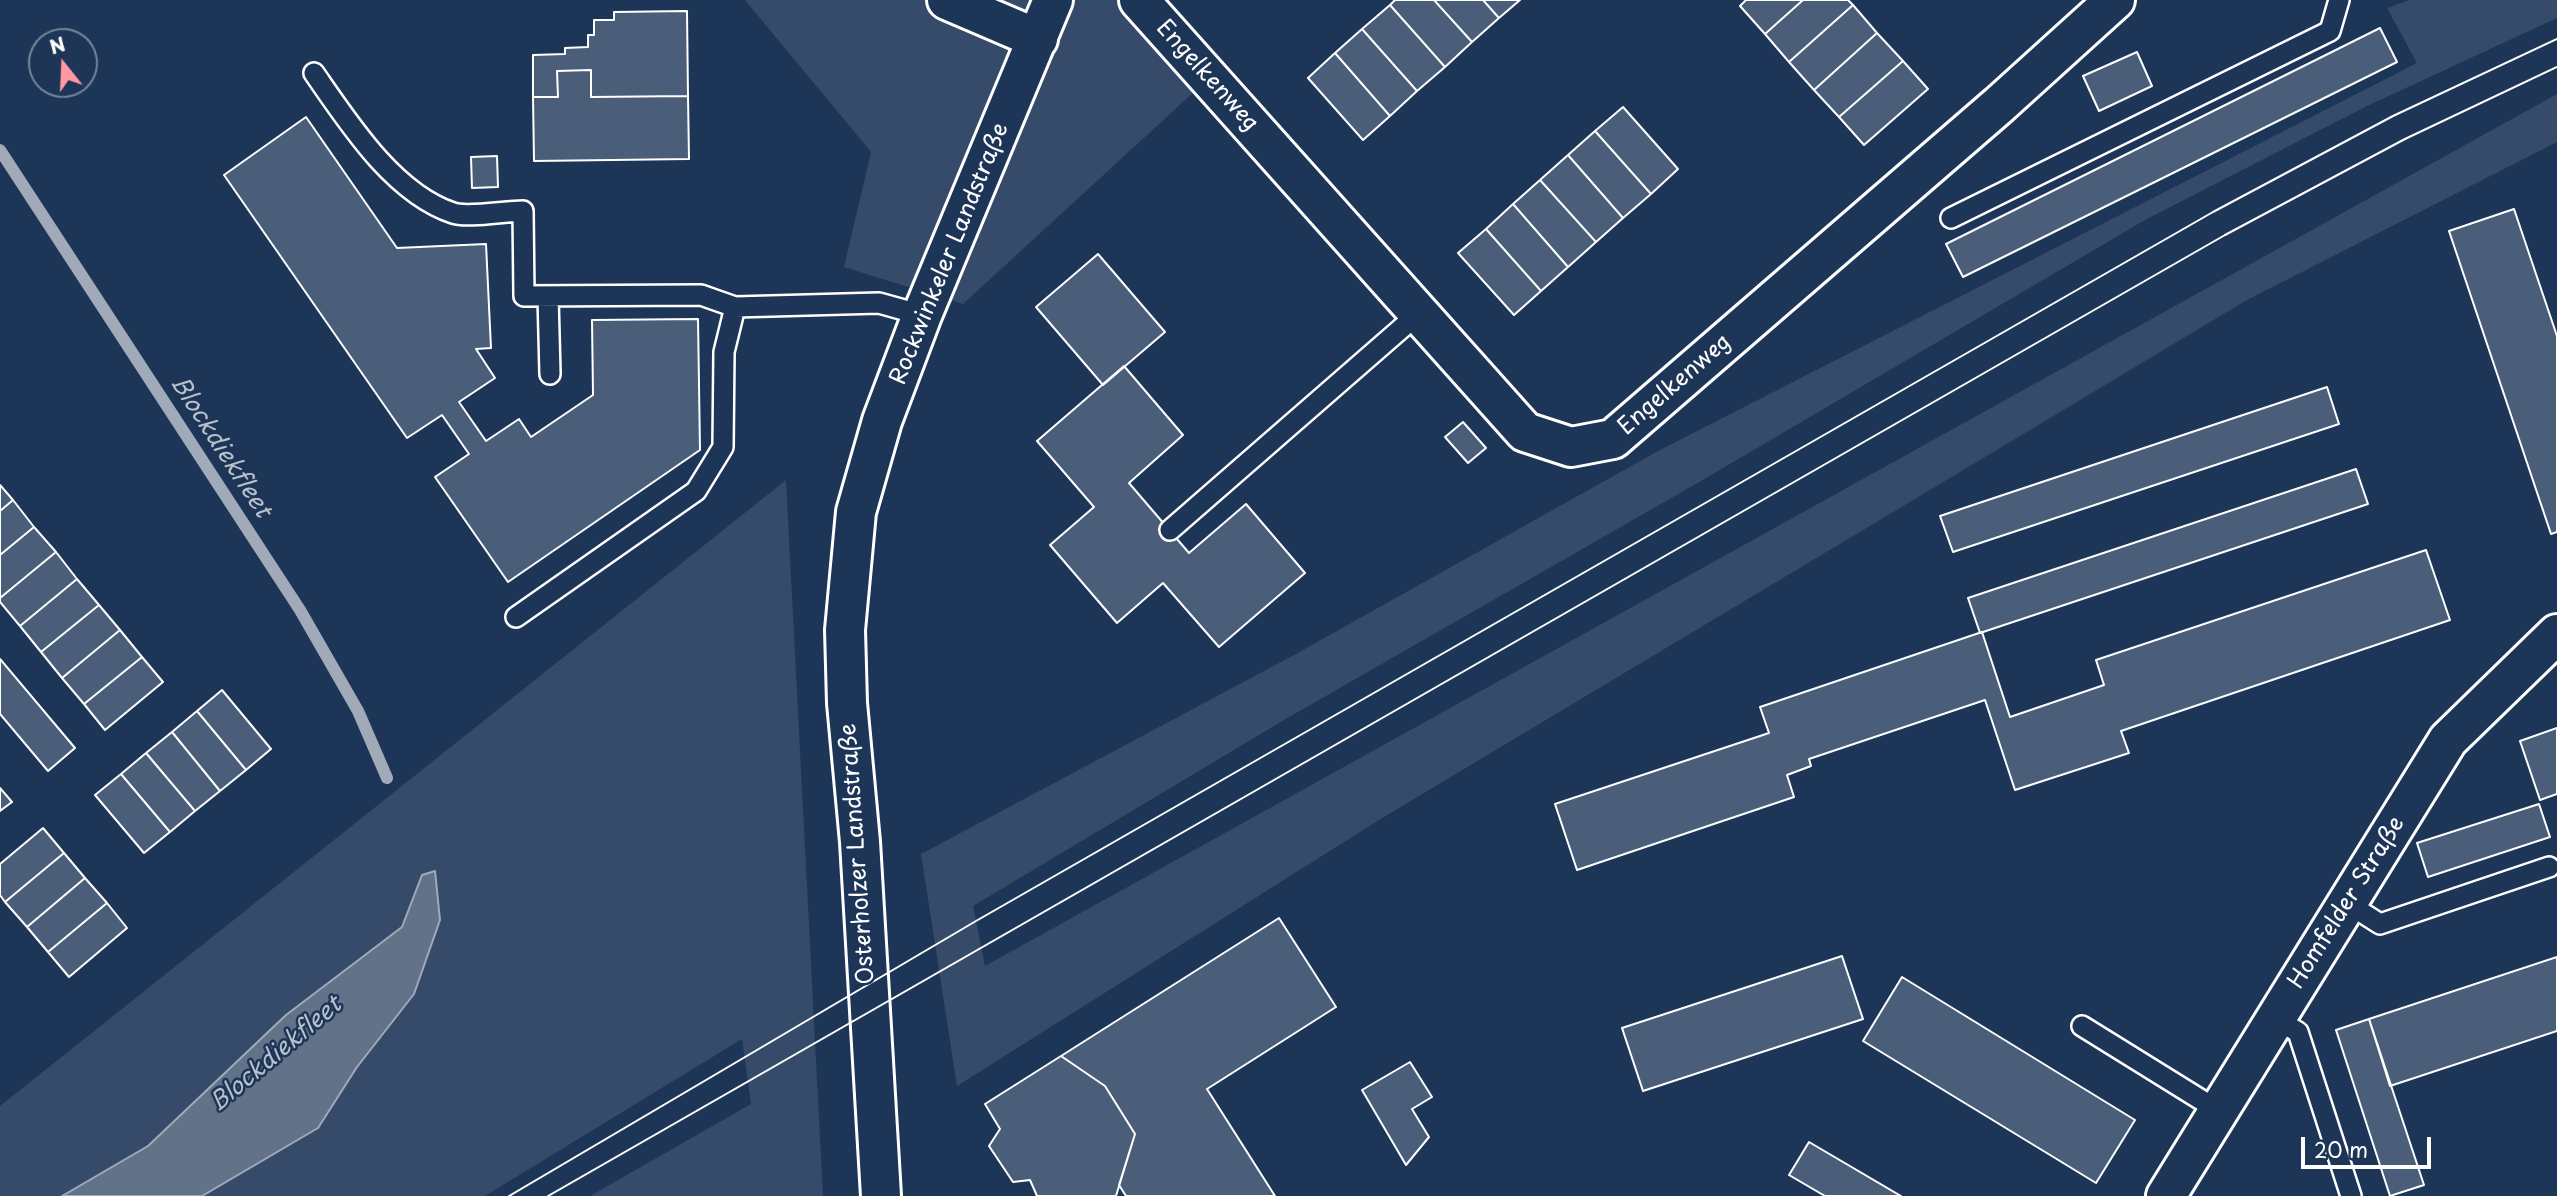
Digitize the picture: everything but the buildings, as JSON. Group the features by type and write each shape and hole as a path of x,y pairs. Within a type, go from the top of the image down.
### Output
{"street":[{"path":"947,0 1038,38"},
{"name":"Rockwinkeler Landstraße","path":"856,512 882,421 922,315 1054,0"},
{"name":"Engelkenweg","path":"1139,0 1525,432 1571,447 1613,439 1999,105 2115,0"},
{"name":"Osterholzer Landstraße","path":"856,512 845,630 847,703 860,842 881,1196"},
{"name":"Homfelder Straße","path":"2166,1196 2448,740 2557,634"}],"lane":[{"path":"1951,218 2330,31 2339,0"},
{"path":"314,73 364,145 405,186 454,214 523,211 524,296 701,295 735,307 879,303 922,315"},
{"path":"548,296 550,374"},
{"path":"516,617 696,491 723,447 724,352 735,307"},
{"path":"1170,530 1419,313"},
{"path":"2347,903 2380,924 2549,867"},
{"path":"2276,1019 2298,1032 2351,1196"},
{"path":"2082,1026 2219,1111"}],"shaded area":[{"path":"745,0 1124,0 1195,91 963,304 844,267 871,152"},
{"path":"2409,0 2557,0 2557,18 2367,106 2145,220 1701,481 1284,720 973,906 985,966 2557,94 2557,142 2247,300 1379,820 957,1086 921,854 1294,655 1658,451 2417,63 2387,8"},
{"path":"786,480 823,1196 590,1196 751,1104 742,1039 485,1196 0,1196 0,1106"}],"water":[{"path":"435,871 440,920 414,994 357,1067 318,1128 202,1196 62,1196 148,1146 286,1015 402,927 422,875"}],"waterway":[{"name":"Blockdiekfleet","path":"0,150 300,610 358,711 387,778"}],"tram line":[{"path":"509,1196 976,921 2213,212 2393,116 2557,39"},
{"path":"548,1196 2225,235 2405,139 2557,67"}]}
